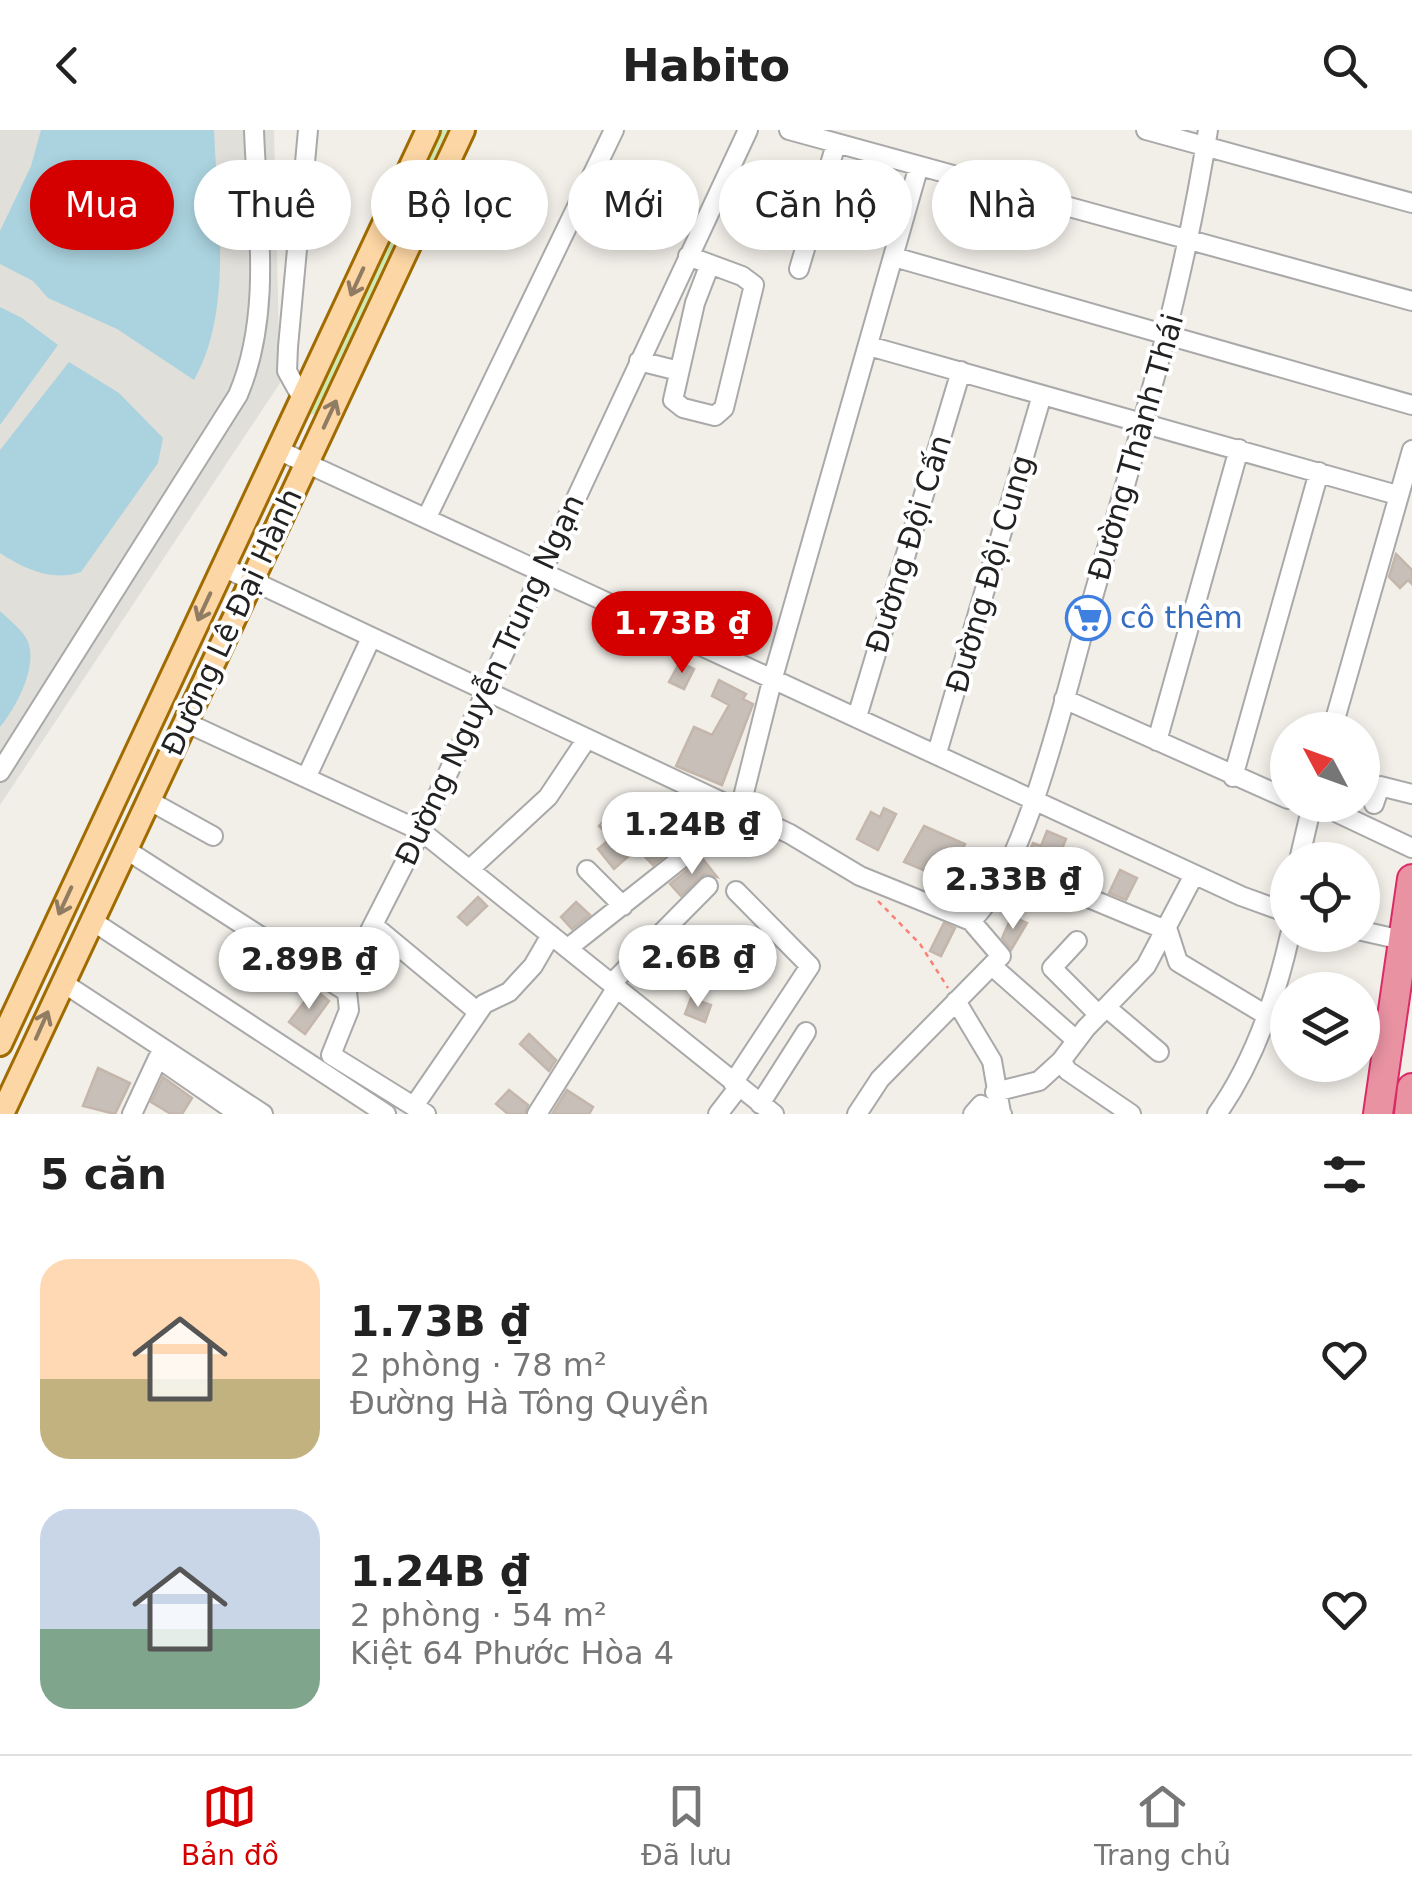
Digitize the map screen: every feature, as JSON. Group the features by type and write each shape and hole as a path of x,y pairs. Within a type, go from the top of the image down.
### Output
{"highway":[{"path":"1378,1114 1407,941 1412,879"},
{"path":"1409,1114 1412,1088"}],"main road":[{"name":"Đường Lê Đại Hành","path":"3,1030 428,130"},
{"name":"Đường Lê Đại Hành","path":"449,160 463,130"},
{"name":"Đường Lê Đại Hành","path":"2,1114 407,250"}],"street":[{"path":"0,772 238,396 251,365 260,304 254,130"},
{"path":"302,398 287,372 308,130"},
{"path":"428,516 614,130"},
{"name":"Đường Nguyễn Trung Ngạn","path":"420,1110 331,1056 349,1010 347,992 355,960 422,831 540,569 748,130"},
{"path":"789,130 918,169 1412,300"},
{"path":"1146,130 1207,138 1412,203"},
{"name":"Đường Thành Thái","path":"971,921 986,907 1006,864 1064,699 1168,336 1191,240 1207,138"},
{"path":"799,269 836,144"},
{"path":"568,948 739,813 772,680 918,169"},
{"path":"688,256 710,264 750,279 755,291 720,414 707,415 676,404 673,394 710,264"},
{"path":"894,257 1412,405"},
{"path":"869,346 1397,495"},
{"path":"639,361 679,370"},
{"name":"Đường Đội Cấn","path":"857,718 961,372"},
{"name":"Đường Đội Cung","path":"937,753 1042,395"},
{"path":"1157,742 1239,449"},
{"path":"278,450 428,516 1194,875 1270,906"},
{"path":"1337,712 1412,450"},
{"path":"1233,777 1319,472"},
{"path":"223,567 790,834 860,876 971,921 1001,956 880,1079 857,1114"},
{"path":"307,776 371,638"},
{"path":"1064,699 1270,791"},
{"path":"185,722 422,831 767,1109 806,1032"},
{"path":"470,869 548,798 586,740"},
{"path":"1380,786 1412,794"},
{"path":"148,800 213,836"},
{"path":"1350,822 1412,848"},
{"path":"125,849 347,992"},
{"path":"1006,864 1168,931 1178,962 1266,1014"},
{"path":"587,870 623,906"},
{"path":"995,1092 1039,1081 1061,1061 1146,966 1168,931 1194,875"},
{"path":"537,1114 614,985 708,886"},
{"path":"718,1114 810,966 736,891"},
{"path":"91,920 386,1114"},
{"path":"373,925 478,1012"},
{"path":"1380,934 1407,941"},
{"path":"420,1110 484,1004 509,992 533,966 552,935"},
{"path":"1077,941 1052,968 1159,1052"},
{"path":"1219,1113 1278,988 1286,952"},
{"path":"992,966 1076,1040"},
{"path":"62,982 263,1114"},
{"path":"956,1001 992,1061 1002,1114"},
{"path":"132,1114 158,1058 239,1114"},
{"path":"1061,1061 1068,1071 1131,1114"},
{"path":"973,1114 981,1106 1002,1114"}],"path":[{"path":"860,876 872,896 920,944 956,1001"}],"shaded area":[{"path":"0,130 274,130 275,160 194,160 194,250 277,250 280,383 0,805"}],"green space":[{"path":"441,130 447,130 433,160 427,160"},
{"path":"385,250 391,250 315,413 308,416"}],"water":[{"path":"41,130 214,130 216,160 194,160 194,250 220,250 219,291 206,352 194,380 117,329 48,298 33,281 0,264 0,231 30,168 30,250 174,250 174,160 33,160"},
{"path":"0,307 58,345 0,425"},
{"path":"69,362 119,393 163,438 158,463 81,572 60,576 29,569 0,553 0,450"},
{"path":"0,611 28,642 30,664 23,687 0,727"}],"building":[{"path":"1396,554 1412,570 1412,584 1408,580 1400,588 1389,577"},
{"path":"680,662 694,669 684,689 669,682"},
{"path":"719,680 746,694 743,699 753,704 722,785 676,766 694,727 712,735 729,705 712,696"},
{"path":"672,807 687,828 672,839 678,845 653,865 626,837"},
{"path":"884,808 896,814 878,850 857,839 871,812 880,817"},
{"path":"607,818 631,854 614,869 598,849 611,838 599,826"},
{"path":"924,826 965,844 947,880 904,862"},
{"path":"1047,831 1066,839 1053,870 1026,858 1033,843 1041,846"},
{"path":"702,858 717,877 704,874 681,896 670,884"},
{"path":"1120,870 1137,878 1126,900 1109,893"},
{"path":"478,897 487,906 467,925 458,917"},
{"path":"576,902 590,915 572,929 561,917"},
{"path":"1012,916 1027,923 1011,950 1002,938"},
{"path":"944,923 955,928 941,956 930,951"},
{"path":"314,989 329,1001 305,1034 289,1022"},
{"path":"691,998 711,1005 705,1022 685,1014"},
{"path":"529,1034 556,1060 549,1071 520,1044"},
{"path":"98,1068 130,1083 115,1114 83,1106"},
{"path":"163,1077 192,1098 182,1114 171,1114 151,1102"},
{"path":"509,1090 528,1105 525,1114 508,1114 496,1104"},
{"path":"567,1090 593,1107 589,1114 552,1114"}],"place":[{"name":"cô thêm","path":"1088,618"}]}
